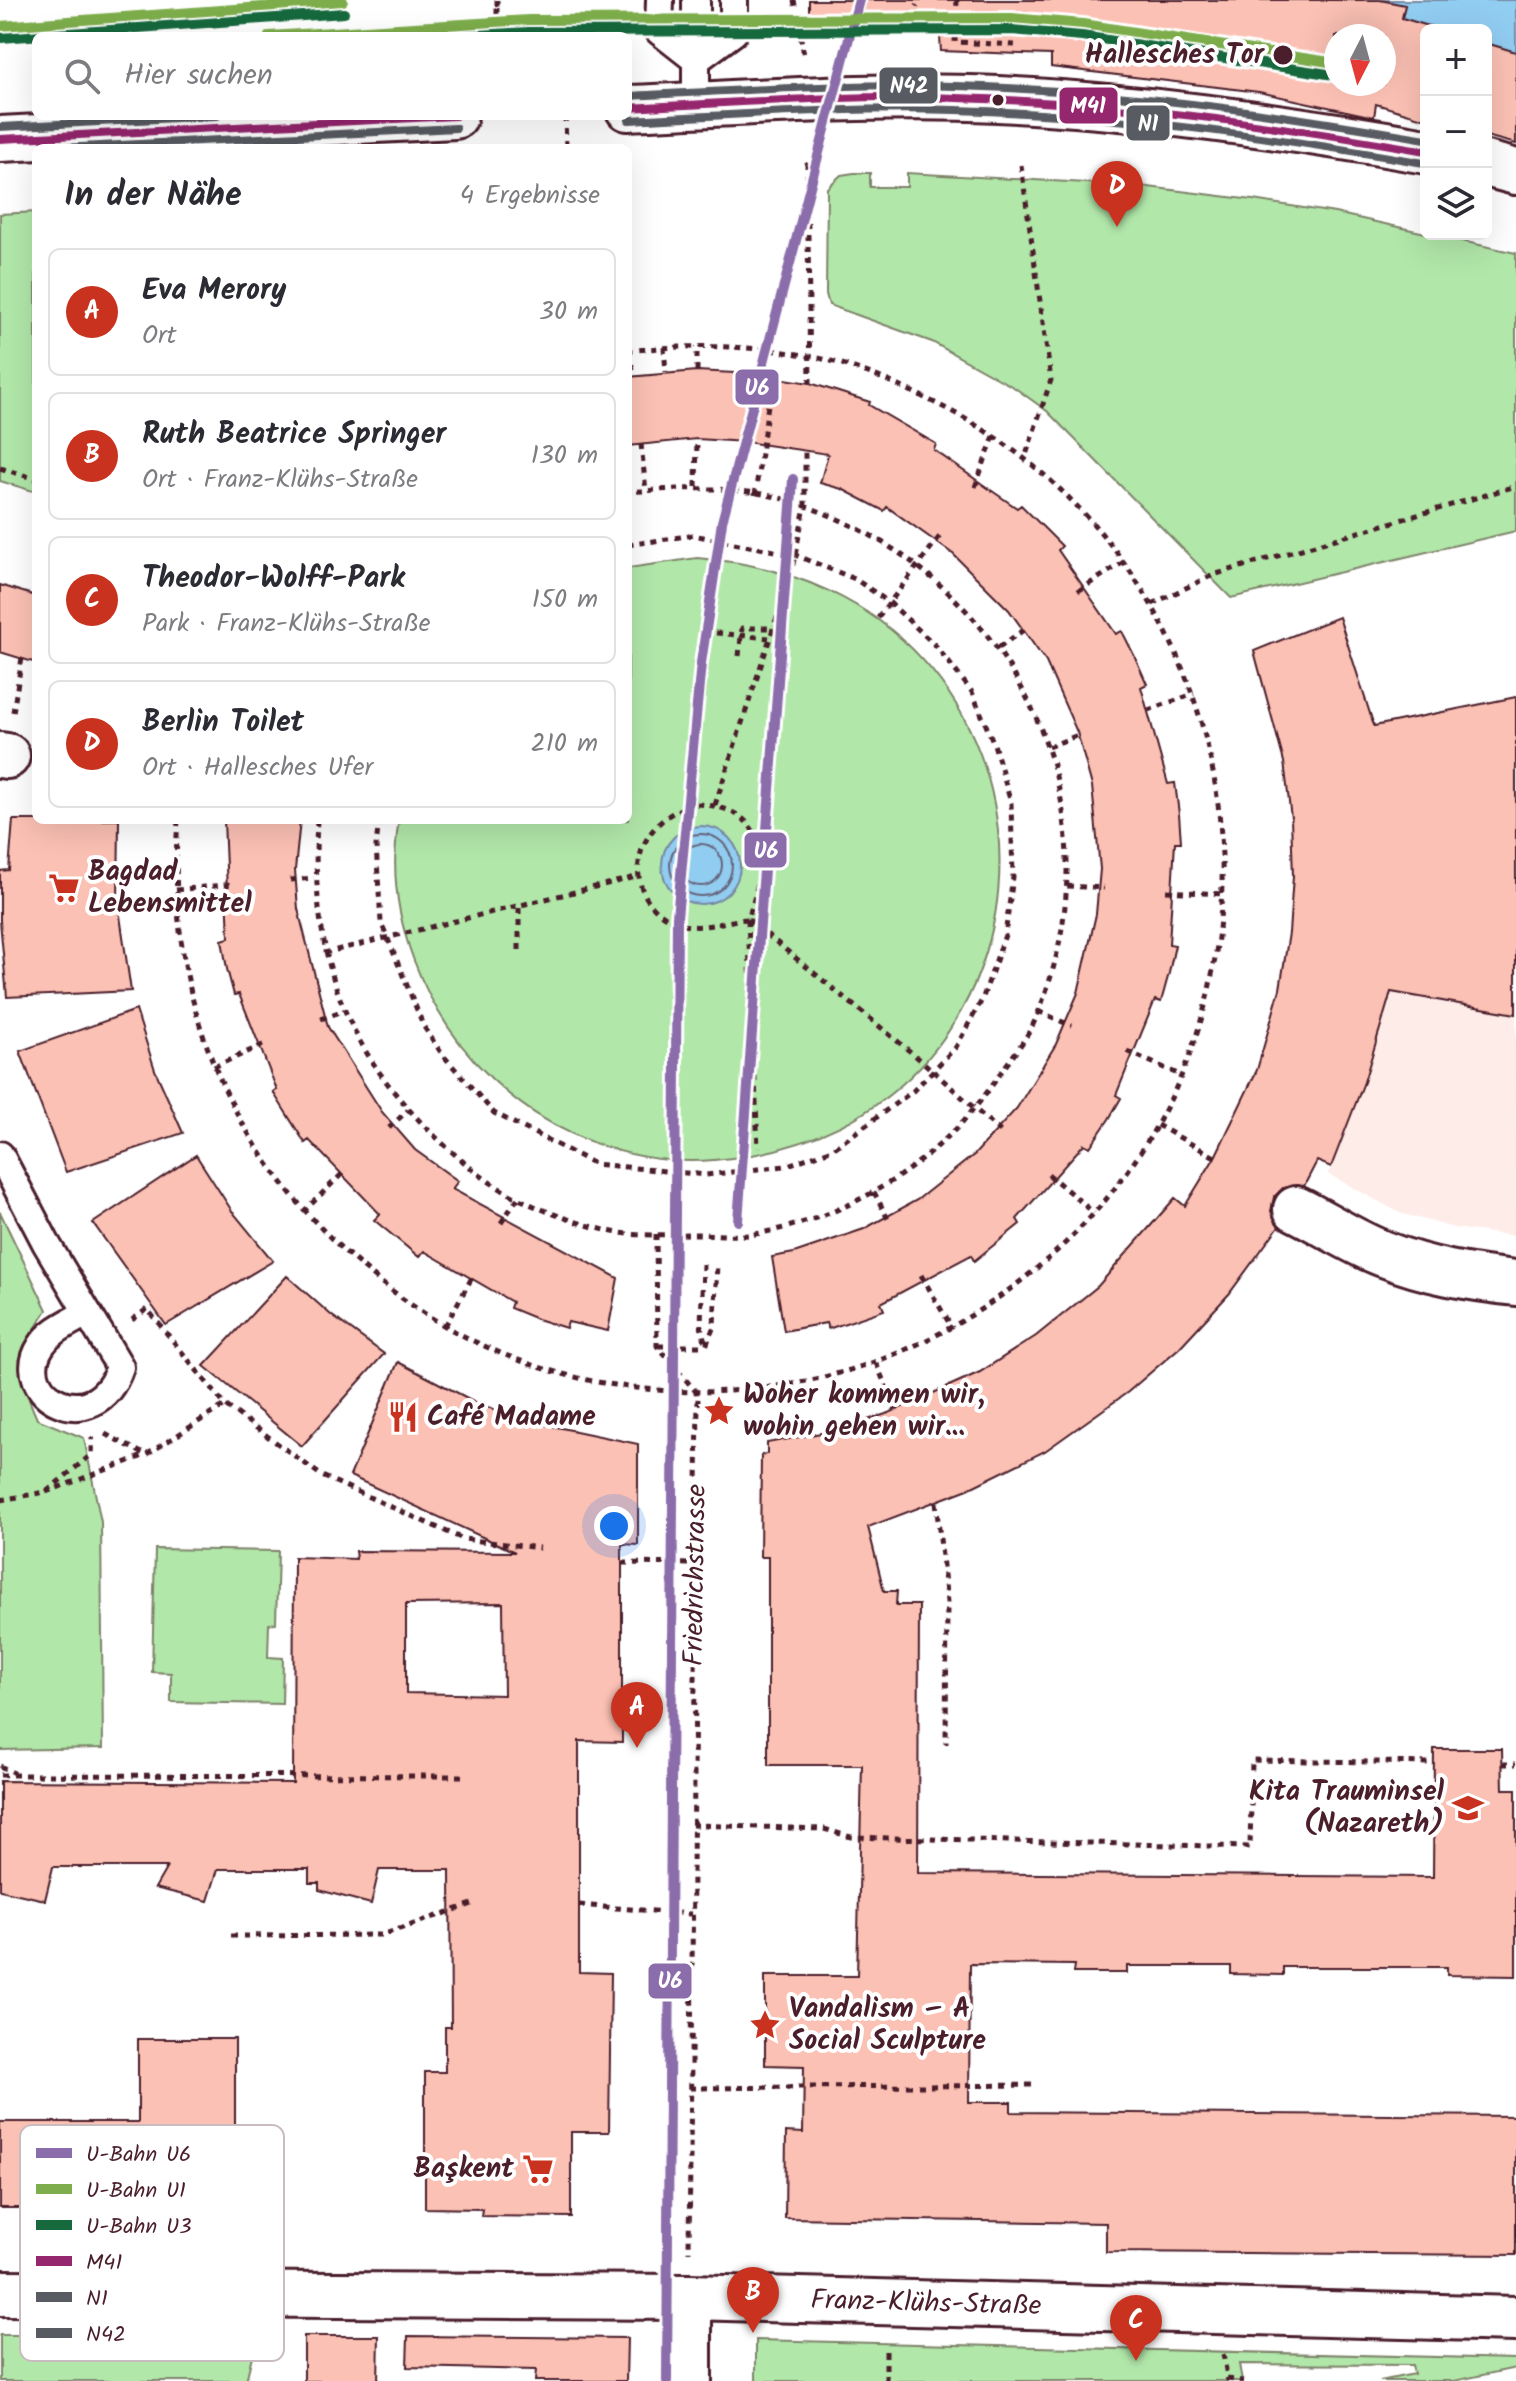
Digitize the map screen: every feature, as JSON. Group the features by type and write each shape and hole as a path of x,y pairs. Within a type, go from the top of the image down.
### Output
{"street":[{"path":"632,108 998,99 1207,117 1420,150"},
{"path":"0,139 376,120"},
{"path":"1492,166 1516,172"},
{"path":"1296,1209 1380,1253 1417,1266 1455,1276 1516,1283"},
{"name":"Franz-Klühs-Straße","path":"0,2293 20,2293"},
{"name":"Franz-Klühs-Straße","path":"284,2295 689,2297 1516,2319"},
{"path":"689,2297 689,2381"}],"lane":[{"path":"660,0 659,31 696,60"},
{"path":"696,0 696,105"},
{"path":"696,60 734,32 734,0"},
{"path":"0,1155 86,1313 120,1367 114,1384 92,1404 73,1407 51,1399 42,1389 35,1368 36,1356 49,1336 86,1313"}],"path":[{"path":"497,0 498,32"},
{"path":"801,0 794,2 806,66"},
{"path":"957,0 955,42 1016,45"},
{"path":"903,26 917,5"},
{"path":"565,120 566,144"},
{"path":"807,162 810,383"},
{"path":"1021,165 1051,380 1025,458"},
{"path":"697,346 697,371"},
{"path":"178,824 176,890 183,963 214,1067 245,1132 303,1212 361,1269 445,1326 516,1360 604,1384 698,1394 786,1385 876,1363 952,1328 1009,1293 1066,1244 1116,1188 1157,1125 1182,1076 1203,1014 1218,951 1223,894 1222,821 1212,756 1194,694 1152,604 1124,562 1078,507 1025,458 994,436 896,383 808,356 697,346 632,351"},
{"path":"664,347 666,372"},
{"path":"632,366 635,376"},
{"path":"755,495 770,391"},
{"path":"975,487 994,436"},
{"path":"696,487 697,439"},
{"path":"641,444 646,491"},
{"path":"715,805 776,628 795,555 805,507 805,451"},
{"path":"0,468 32,478"},
{"path":"1152,604 1213,575 1516,486"},
{"path":"317,824 314,878 324,953 344,1010 383,1081 430,1135 485,1179 548,1212 617,1233 752,1234 815,1218 874,1192 929,1156 976,1109 1035,1021 1057,951 1067,886 1066,834 1048,747 1033,705 999,647 940,581 867,531 784,499 696,487 632,492"},
{"path":"379,824 376,846 379,893 387,937 424,1027 471,1090 494,1113 595,1164 706,1175 785,1166 833,1149 913,1091 956,1047 982,1000 1005,935 1013,877 1011,803 994,744 972,692 936,646 890,603 855,579 795,555 693,535 632,544"},
{"path":"878,618 940,536"},
{"path":"1078,591 1124,562"},
{"path":"999,647 1028,627"},
{"path":"739,656 742,628 776,628"},
{"path":"716,633 769,638"},
{"path":"3,756 22,658"},
{"path":"1148,710 1194,694"},
{"path":"1048,747 1078,735"},
{"path":"758,1148 748,919 762,873 762,855 746,823 715,805 680,807 658,821 644,842 640,876 646,895 658,910 674,921 694,927 748,919 923,1062 1003,1134"},
{"path":"324,953 640,876"},
{"path":"290,880 314,878"},
{"path":"176,890 233,884"},
{"path":"1067,886 1104,888"},
{"path":"1166,891 1223,894"},
{"path":"519,905 519,950"},
{"path":"321,1019 344,1010"},
{"path":"1038,1011 1072,1026"},
{"path":"214,1067 267,1043"},
{"path":"1127,1051 1182,1076"},
{"path":"389,1128 408,1110"},
{"path":"1157,1125 1215,1157"},
{"path":"303,1212 346,1170"},
{"path":"1048,1174 1094,1213"},
{"path":"874,1192 890,1223"},
{"path":"501,1223 519,1196"},
{"path":"656,1234 657,1346 698,1394"},
{"path":"703,1264 701,1326 706,1346"},
{"path":"706,1346 714,1326 717,1264"},
{"path":"445,1326 474,1274"},
{"path":"921,1275 952,1328"},
{"path":"104,1341 147,1309 225,1405 322,1476 463,1539 540,1548"},
{"path":"657,1346 706,1346"},
{"path":"876,1363 896,1410"},
{"name":"Friedrichstrasse","path":"689,2297 698,1394"},
{"path":"46,1492 92,1454 92,1404"},
{"path":"0,1500 46,1492 146,1455 225,1405"},
{"path":"936,1502 947,1602 946,1744"},
{"path":"622,1563 696,1564"},
{"path":"692,1825 824,1829 851,1837 1250,1847 1252,1760 1434,1763"},
{"path":"1502,1764 1516,1764"},
{"path":"0,1766 18,1775"},
{"path":"0,1775 464,1776"},
{"path":"231,1936 382,1935 475,1903"},
{"path":"579,1905 691,1914"},
{"path":"690,2088 1035,2085"},
{"path":"1227,2379 1243,2381"}],"shaded area":[{"path":"1339,617 1373,726 1516,697 1516,1236 1454,1228 1400,1213 1328,1174 1331,1167 1317,1162 1292,1206 1215,1157 1257,1070 1280,989 1289,933 1293,876 1291,818 1284,762 1254,651"}],"green space":[{"path":"870,173 870,187 907,187 907,173 1140,186 1335,213 1420,232 1420,240 1457,240 1516,253 1516,531 1231,598 1047,411 1015,388 932,342 829,305 826,294 827,188 841,175"},
{"path":"32,212 32,491 0,481 0,214"},
{"path":"697,558 829,591 923,660 980,753 1000,859 982,964 929,1057 839,1126 714,1160 684,1161 624,1152 567,1131 515,1099 468,1053 429,994 403,926 397,891 395,855 399,824 632,824 632,567"},
{"path":"0,1212 47,1310 24,1352 22,1375 25,1387 37,1419 84,1438 101,1522 103,1748 0,1750"},
{"path":"155,1549 278,1551 276,1623 269,1624 268,1657 283,1658 282,1704 171,1702 171,1673 152,1672"},
{"path":"0,2335 20,2335 20,2361 251,2361 246,2381 0,2381"},
{"path":"756,2340 1516,2359 1516,2368 1454,2381 1380,2381 1414,2374 1412,2365 1239,2364 1242,2381 756,2381"}],"water":[{"path":"1205,0 1516,0 1516,68 1492,61 1492,24 1420,24 1420,29"},
{"path":"701,826 716,829 733,843 740,865 737,880 723,897 701,904 686,901 669,887 662,865 665,850 679,833"}],"building":[{"path":"809,0 1380,0 1405,5 1402,18 1422,24 1420,117 1376,104 1374,117 1259,92 1051,67 1051,55 941,51 940,37 809,36"},
{"path":"1492,45 1516,52 1516,144 1492,138"},
{"path":"697,371 753,374 810,383 870,402 869,405 936,444 934,450 995,493 1017,508 1021,505 1062,546 1058,550 1116,634 1122,631 1147,684 1141,687 1168,784 1175,783 1181,842 1175,842 1169,944 1175,945 1161,1002 1155,1000 1116,1095 1121,1098 1109,1119 1090,1147 1084,1144 1017,1219 1020,1224 974,1261 971,1255 881,1303 884,1310 828,1329 826,1323 784,1331 772,1257 794,1253 864,1229 917,1200 975,1154 1017,1108 1056,1044 1078,993 1096,914 1100,869 1092,786 1077,732 1046,662 1009,610 953,554 887,507 884,511 842,489 820,483 828,454 746,442 697,439 632,446 632,377"},
{"path":"0,585 32,595 32,662 0,652"},
{"path":"1339,617 1374,726 1516,697 1516,1014 1391,992 1364,1082 1331,1167 1317,1161 1304,1186 1283,1188 1274,1197 1271,1211 1279,1226 1229,1294 1179,1348 1128,1392 1045,1451 968,1489 868,1527 884,1591 897,1591 896,1605 919,1605 918,1873 1433,1877 1434,1749 1502,1749 1503,1789 1516,1789 1516,1976 1447,1975 1447,1967 1283,1967 1283,1975 1231,1974 1231,1966 1127,1966 1127,1973 1073,1973 1074,1965 970,1964 969,2102 1011,2102 1011,2112 1516,2116 1516,2255 1106,2252 1106,2223 785,2218 786,2132 803,2133 804,2066 765,2065 765,1976 857,1976 862,1765 768,1765 768,1557 760,1557 761,1455 767,1454 767,1443 837,1430 889,1413 980,1372 1036,1336 1098,1286 1175,1198 1185,1206 1215,1157 1257,1070 1280,989 1289,933 1293,876 1291,818 1284,762 1254,651"},
{"path":"13,820 32,820 32,824 119,824 118,902 131,991 7,997 0,921 0,871 9,870"},
{"path":"224,824 300,824 295,870 298,909 328,1027 382,1112 415,1150 458,1181 452,1189 618,1278 608,1331 568,1322 566,1328 510,1308 512,1302 424,1251 419,1257 374,1220 380,1214 309,1140 305,1143 273,1092 277,1090 239,994 234,995 222,940 229,938"},
{"path":"136,1010 155,1070 183,1133 66,1172 20,1051"},
{"path":"196,1155 232,1211 273,1261 166,1325 93,1223"},
{"path":"287,1276 331,1315 384,1354 302,1446 204,1366"},
{"path":"398,1362 479,1404 528,1421 638,1444 638,1545 622,1544 622,1742 579,1741 579,1972 611,1973 609,2132 571,2132 571,2217 481,2216 482,2209 425,2208 425,2072 445,2072 445,2027 451,2027 450,1870 379,1870 371,1904 319,1890 319,1883 309,1883 309,1869 218,1869 208,1901 155,1888 167,1867 53,1867 45,1900 0,1890 0,1781 293,1783 294,1557 356,1559 355,1551 515,1552 350,1476","holes":["503,1603 504,1695 406,1693 406,1604"]},
{"path":"138,2039 235,2039 235,2125 20,2125 20,2208 0,2208 0,2122 138,2122"},
{"path":"304,2336 379,2336 378,2381 304,2381"},
{"path":"408,2336 627,2338 626,2381 535,2381 536,2370 407,2367"}],"metro line":[{"name":"U6","path":"667,2381 677,917 701,663 722,522 859,0"},
{"name":"U1","path":"0,26 343,1"},
{"name":"U3","path":"83,32 344,13"},
{"name":"U1","path":"334,32 529,20 1011,18 1083,24 1324,61"},
{"name":"U3","path":"529,32 1011,30 1082,36 1324,73"},
{"name":"U3","path":"1,38 32,36"},
{"name":"U6","path":"738,1221 793,479"}],"transit line":[{"name":"N42","path":"632,96 874,86 1015,88 1192,104 1420,138"},
{"name":"M41","path":"632,108 874,97 1015,100 1192,116 1420,150"},
{"name":"N1","path":"632,120 873,110 1014,112 1191,128 1420,162"},
{"name":"N42","path":"0,127 138,120"},
{"name":"M41","path":"0,139 376,120"},
{"name":"N1","path":"139,144 456,128"}],"place":[{"name":"Hallesches Tor","path":"1283,55"},
{"name":"Berlin Toilet","path":"1117,227"},
{"name":"Bagdad Lebensmittel","path":"64,888"},
{"name":"Woher kommen wir, wohin gehen wir...","path":"719,1411"},
{"name":"Café Madame","path":"403,1417"},
{"name":"Eva Merory","path":"637,1748"},
{"name":"Kita Trauminsel (Nazareth)","path":"1468,1808"},
{"name":"Vandalism – A Social Sculpture","path":"765,2025"},
{"name":"Başkent","path":"538,2169"},
{"name":"Ruth Beatrice Springer","path":"753,2333"},
{"name":"Theodor-Wolff-Park","path":"1136,2361"}]}
